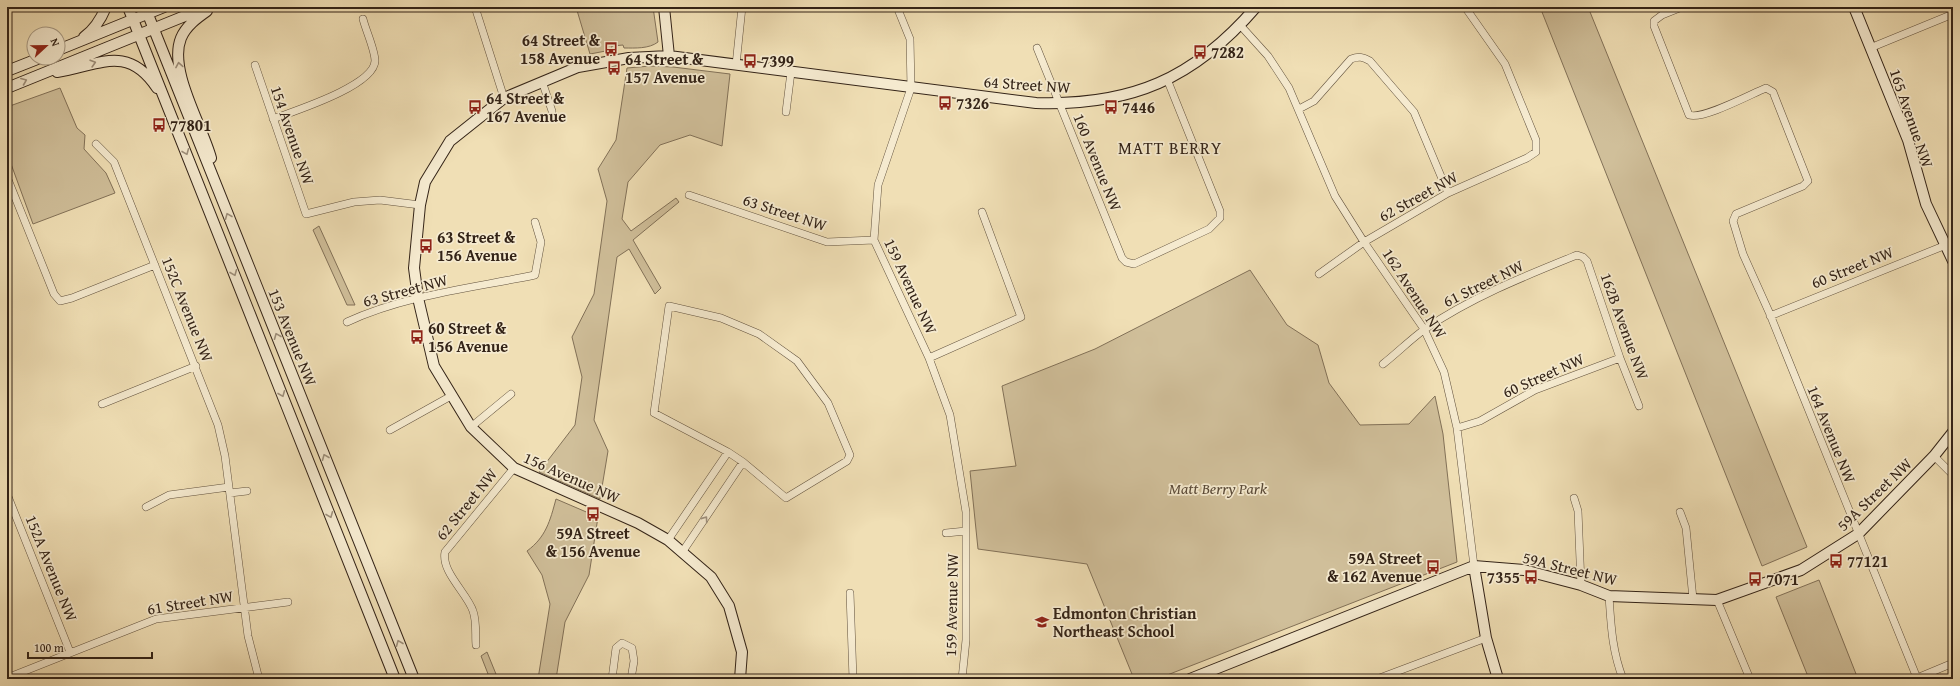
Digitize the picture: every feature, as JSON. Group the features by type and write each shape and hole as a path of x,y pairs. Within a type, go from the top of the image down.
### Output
{"street":[{"path":"75,43 90,32 100,19 106,7"},
{"name":"153 Avenue NW","path":"128,7 395,679"},
{"path":"66,47 133,20 146,10 164,7"},
{"path":"7,88 207,7"},
{"path":"212,7 196,19 186,30 181,38 177,62 181,79 207,142 220,195"},
{"path":"476,7 504,98"},
{"path":"664,7 669,56"},
{"path":"736,65 742,7"},
{"name":"159 Avenue NW","path":"897,7 910,39 911,88 878,185 874,240 929,358 950,416 966,512 966,640 962,679"},
{"name":"64 Street NW","path":"420,205 425,182 450,141 504,98 578,67 629,58 669,56 1036,103 1059,104 1090,102 1120,96 1167,79 1200,60 1240,25 1256,7"},
{"name":"62 Street NW","path":"1318,274 1364,242 1448,193 1527,158 1536,152 1536,140 1505,64 1465,7"},
{"name":"164 Avenue NW","path":"1682,7 1662,15 1654,21 1654,26 1689,115 1694,116 1706,113 1766,88 1773,92 1808,181 1803,186 1736,214 1733,221 1743,254 1770,316 1917,678 1953,663"},
{"name":"165 Avenue NW","path":"1854,7 1908,140 1926,204 1953,261"},
{"name":"153 Avenue NW","path":"146,10 414,679"},
{"path":"1870,48 1953,14"},
{"path":"273,120 345,90 372,71 374,58 363,19"},
{"name":"162 Avenue NW","path":"1240,25 1280,72 1289,88 1335,196 1364,242 1424,329 1444,372 1457,428 1474,566 1486,638 1498,679"},
{"name":"160 Avenue NW","path":"1037,48 1122,258 1126,262 1134,264 1209,229 1220,218 1220,211 1167,79"},
{"path":"1298,109 1314,101 1346,64 1358,57 1365,58 1370,61 1414,112 1448,193"},
{"path":"41,74 70,70 104,60 127,62 151,80 166,103"},
{"path":"7,71 26,64"},
{"name":"154 Avenue NW","path":"255,65 306,214 354,202 380,200 420,205"},
{"path":"786,112 791,72"},
{"path":"542,81 552,111"},
{"name":"152C Avenue NW","path":"96,144 114,162 196,366 218,425 230,490 250,649 259,679"},
{"path":"7,177 54,294 60,301 72,298 155,265"},
{"name":"63 Street NW","path":"689,195 827,242 874,240"},
{"name":"156 Avenue NW","path":"420,205 414,268 418,298 434,366 471,427 514,468 638,523 668,540 683,551 711,577 729,606 742,652 740,679"},
{"path":"929,358 1021,318 982,212"},
{"name":"63 Street NW","path":"347,322 374,310 418,298 535,275 541,242 535,222"},
{"name":"60 Street NW","path":"1770,316 1946,245"},
{"name":"61 Street NW","path":"1383,364 1424,329 1468,302 1511,282 1577,256 1583,257"},
{"name":"162B Avenue NW","path":"1583,257 1587,261 1620,358 1639,406"},
{"path":"669,306 720,318 759,334 797,361 828,403 850,455 847,461 786,498 744,462 728,452 654,413 669,306"},
{"name":"60 Street NW","path":"1457,428 1480,421 1535,390 1620,358"},
{"path":"102,404 196,366"},
{"path":"471,427 511,394"},
{"path":"390,430 451,396"},
{"name":"59A Street NW","path":"1190,679 1474,566 1524,570 1581,585 1609,596 1717,600 1801,570 1858,534 1934,456 1953,432"},
{"path":"668,540 728,452"},
{"path":"1934,456 1953,475"},
{"path":"683,551 744,462"},
{"name":"62 Street NW","path":"476,645 473,610 461,593 443,559 444,552 514,468"},
{"path":"146,507 169,495 230,490 247,491"},
{"name":"152A Avenue NW","path":"7,494 70,652"},
{"path":"1574,498 1578,511 1581,585"},
{"path":"1680,512 1686,528 1693,599"},
{"name":"159 Avenue NW","path":"946,532 966,531"},
{"path":"850,594 853,679"},
{"path":"1609,596 1611,638 1616,660 1623,679"},
{"path":"1717,600 1750,679"},
{"path":"245,608 288,602"},
{"name":"61 Street NW","path":"7,678 156,619 245,608"},
{"path":"1377,679 1486,638"},
{"path":"612,679 616,648 622,643 632,648 634,661 631,679"}],"green space":[{"path":"576,7 653,7 658,42 642,48 624,48 623,45 612,46 611,50 590,54"},
{"path":"1540,7 1588,7 1807,547 1762,566"},
{"path":"650,66 673,67 730,74 722,146 690,135 660,145 628,182 622,219 631,231 676,198 679,202 633,240 661,288 655,294 629,249 617,257 594,420 608,451 600,499 539,472 575,425 582,377 572,337 594,294 607,201 598,169 616,140 627,68"},
{"path":"60,88 77,128 85,135 84,149 106,173 115,193 33,224 7,153 7,107"},
{"path":"319,226 355,305 347,305 313,230"},
{"name":"Matt Berry Park","path":"1250,270 1287,325 1318,345 1329,383 1360,425 1409,424 1435,396 1443,434 1457,562 1157,679 1134,679 1087,564 978,549 970,471 1016,466 1002,386 1095,349"},
{"path":"556,499 598,517 589,575 565,622 556,679 538,679 550,604 542,575 527,551 543,534"},
{"path":"1819,580 1858,679 1809,679 1776,597"},
{"path":"487,652 498,679 490,679 481,656"}],"place":[{"name":"64 Street & 158 Avenue","path":"611,49"},
{"name":"7282","path":"1200,52"},
{"name":"7399","path":"750,61"},
{"name":"64 Street & 157 Avenue","path":"614,68"},
{"name":"7326","path":"945,103"},
{"name":"64 Street & 167 Avenue","path":"475,107"},
{"name":"7446","path":"1111,107"},
{"name":"77801","path":"159,125"},
{"name":"63 Street & 156 Avenue","path":"426,246"},
{"name":"60 Street & 156 Avenue","path":"417,337"},
{"name":"59A Street & 156 Avenue","path":"593,514"},
{"name":"77121","path":"1836,561"},
{"name":"59A Street & 162 Avenue","path":"1433,567"},
{"name":"7355","path":"1531,577"},
{"name":"7071","path":"1755,579"},
{"name":"Edmonton Christian Northeast School","path":"1042,622"}],"district":[{"name":"MATT BERRY","path":"1170,147"}]}
